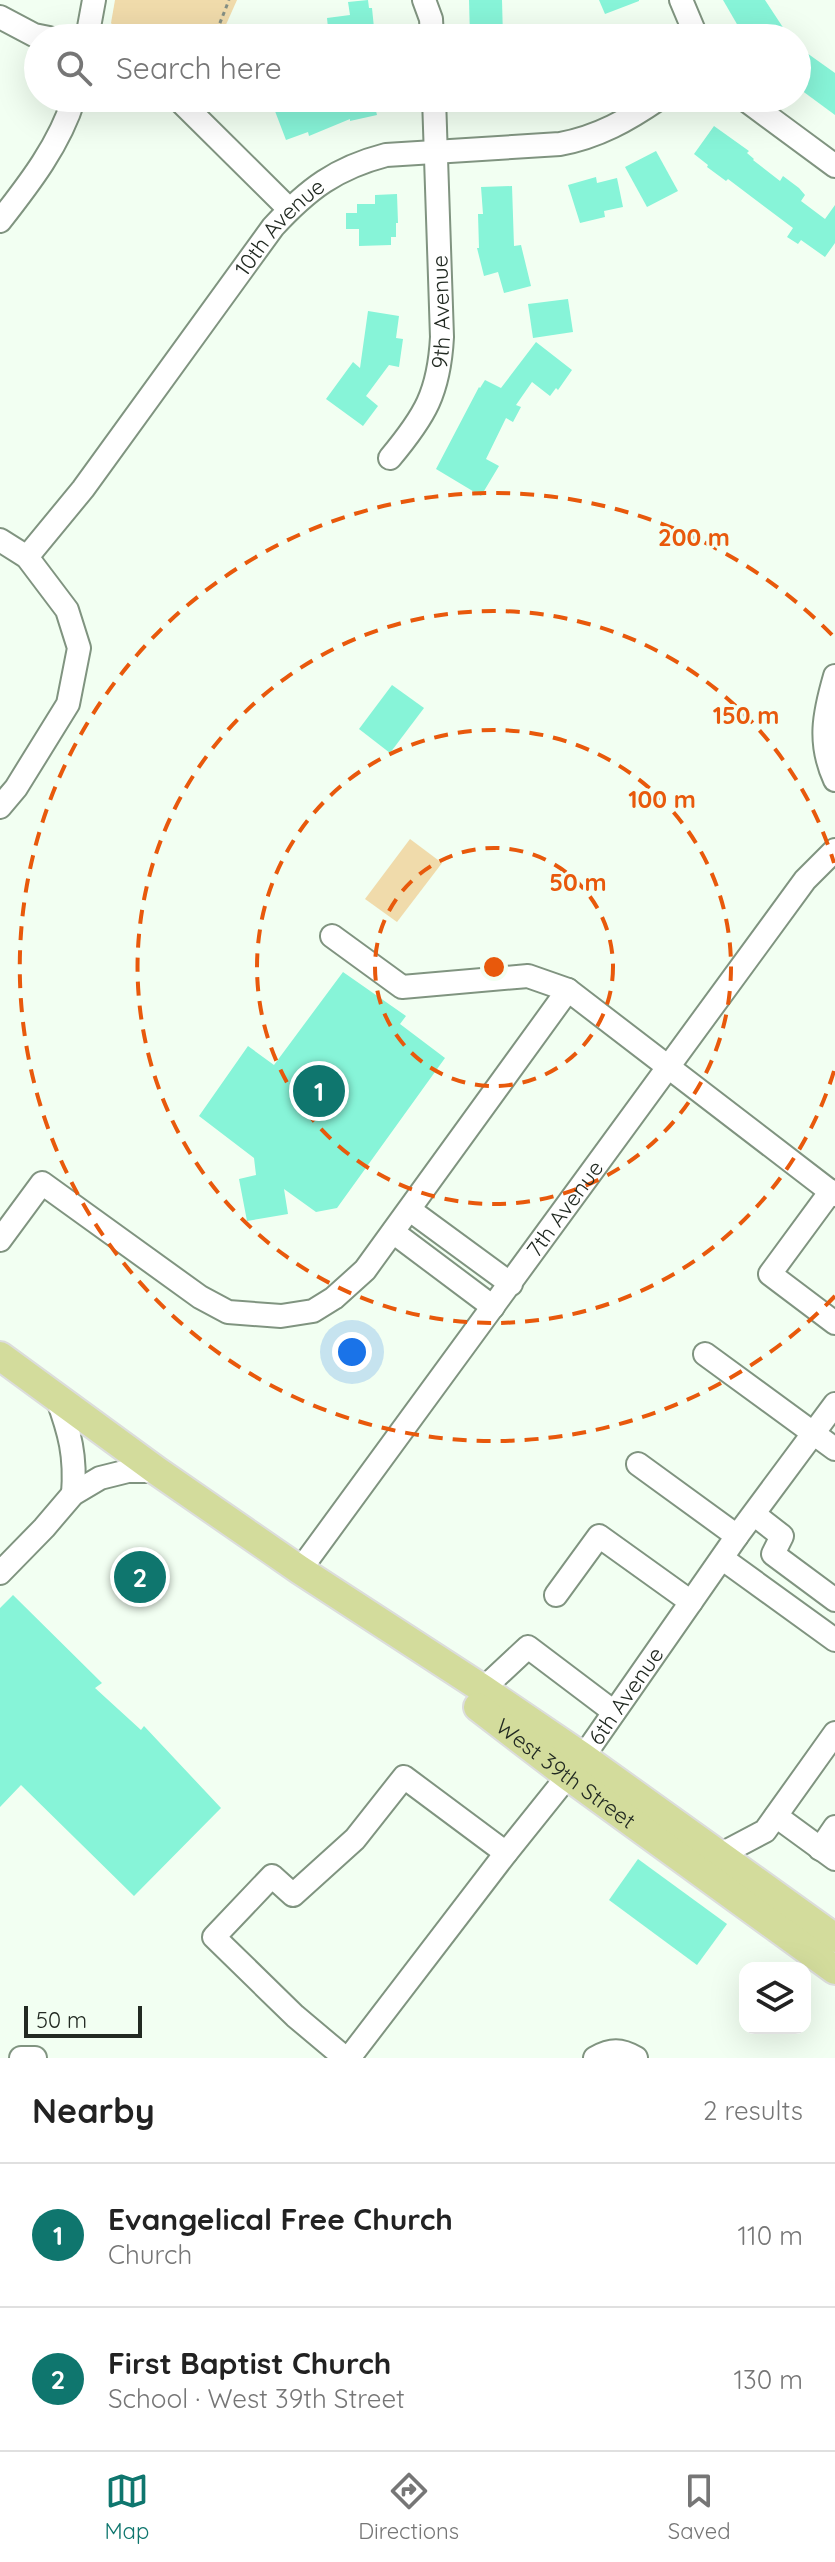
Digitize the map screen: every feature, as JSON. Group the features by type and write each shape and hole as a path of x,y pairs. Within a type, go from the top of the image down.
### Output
{"main road":[{"name":"West 39th Street","path":"0,1356 157,1471 575,1766 722,1857 835,1938"},
{"name":"West 39th Street","path":"300,1570 483,1689 575,1766 835,1970"}],"street":[{"path":"90,24 94,0"},
{"path":"424,0 431,24"},
{"path":"681,0 691,24"},
{"path":"0,17 24,30"},
{"path":"0,221 50,151 69,112"},
{"path":"191,112 289,209"},
{"name":"9th Avenue","path":"390,458 427,409 440,363 442,337 434,112"},
{"name":"10th Avenue","path":"27,557 83,489 273,227 309,190 361,161 386,155 560,144 619,124 638,112"},
{"path":"762,112 835,166"},
{"path":"0,540 27,557 67,610 79,648 68,704 16,788 0,807"},
{"path":"835,676 825,713 823,747 835,780"},
{"name":"7th Avenue","path":"300,1570 805,880 835,850"},
{"path":"332,936 402,987 528,976 568,990 670,1067 833,1193 770,1274 835,1323"},
{"path":"0,1240 42,1183 200,1297 228,1312 281,1316 313,1311 334,1298 365,1270 568,990"},
{"path":"410,1210 511,1284"},
{"path":"393,1232 493,1307"},
{"path":"705,1354 835,1449"},
{"path":"57,1398 71,1436 75,1465 73,1494"},
{"name":"6th Avenue","path":"347,2058 575,1766 737,1536 835,1404"},
{"path":"638,1464 737,1536"},
{"path":"0,1573 73,1494 100,1478 128,1471 157,1471"},
{"path":"755,1515 782,1536 773,1554 835,1600"},
{"path":"556,1595 599,1536 691,1602"},
{"path":"723,1559 835,1640"},
{"path":"483,1689 528,1647 614,1712"},
{"path":"722,1857 765,1831 835,1733"},
{"path":"347,2058 295,2016 214,1937 272,1876 293,1895 355,1839 404,1777 506,1853"},
{"path":"776,1816 828,1854 835,1827"},
{"path":"595,2058 607,2052 623,2050 636,2058"},
{"path":"21,2058 35,2058"}],"path":[{"path":"220,24 229,0"}],"shaded area":[{"path":"115,0 237,0 226,24 111,23"},
{"path":"410,839 442,863 397,922 365,899"}],"building":[{"path":"368,0 374,24 328,24 327,18 350,15 348,2"},
{"path":"469,0 502,0 503,24 470,24"},
{"path":"599,0 639,0 639,1 605,14"},
{"path":"723,0 765,0 781,24 737,24"},
{"path":"811,56 835,73 835,115 811,97"},
{"path":"275,112 376,112 377,115 350,119 309,136 308,132 286,140"},
{"path":"714,126 749,151 747,153 753,160 780,181 783,176 799,188 805,195 801,201 825,219 835,205 835,243 825,257 801,240 798,244 787,237 793,228 707,167 694,154"},
{"path":"656,151 678,191 647,207 625,167"},
{"path":"596,177 597,183 617,178 623,207 604,211 605,217 580,223 568,185"},
{"path":"512,186 514,246 521,245 531,286 504,293 498,272 484,276 477,248 478,214 483,214 481,187"},
{"path":"397,194 398,223 396,237 391,237 391,245 359,246 359,229 346,229 346,213 357,213 357,204 375,204 375,195"},
{"path":"568,299 573,332 533,338 528,304"},
{"path":"368,311 399,316 396,338 403,339 399,367 389,365 366,396 378,406 363,426 326,399 353,362 360,368"},
{"path":"536,342 572,370 550,396 532,382 516,405 521,407 513,422 506,418 486,459 499,466 481,496 436,469 479,387 485,380 501,388"},
{"path":"392,685 424,708 390,753 359,729"},
{"path":"343,972 406,1016 400,1024 445,1058 337,1208 316,1212 284,1189 288,1214 247,1221 239,1179 256,1175 254,1158 199,1116 248,1046 274,1065"},
{"path":"13,1595 102,1683 95,1688 141,1730 144,1726 221,1808 134,1896 21,1785 0,1807 0,1608"},
{"path":"638,1859 727,1924 697,1965 609,1900"}],"place":[{"name":"Evangelical Free Church","path":"319,1091"},
{"name":"First Baptist Church","path":"140,1577"}]}
